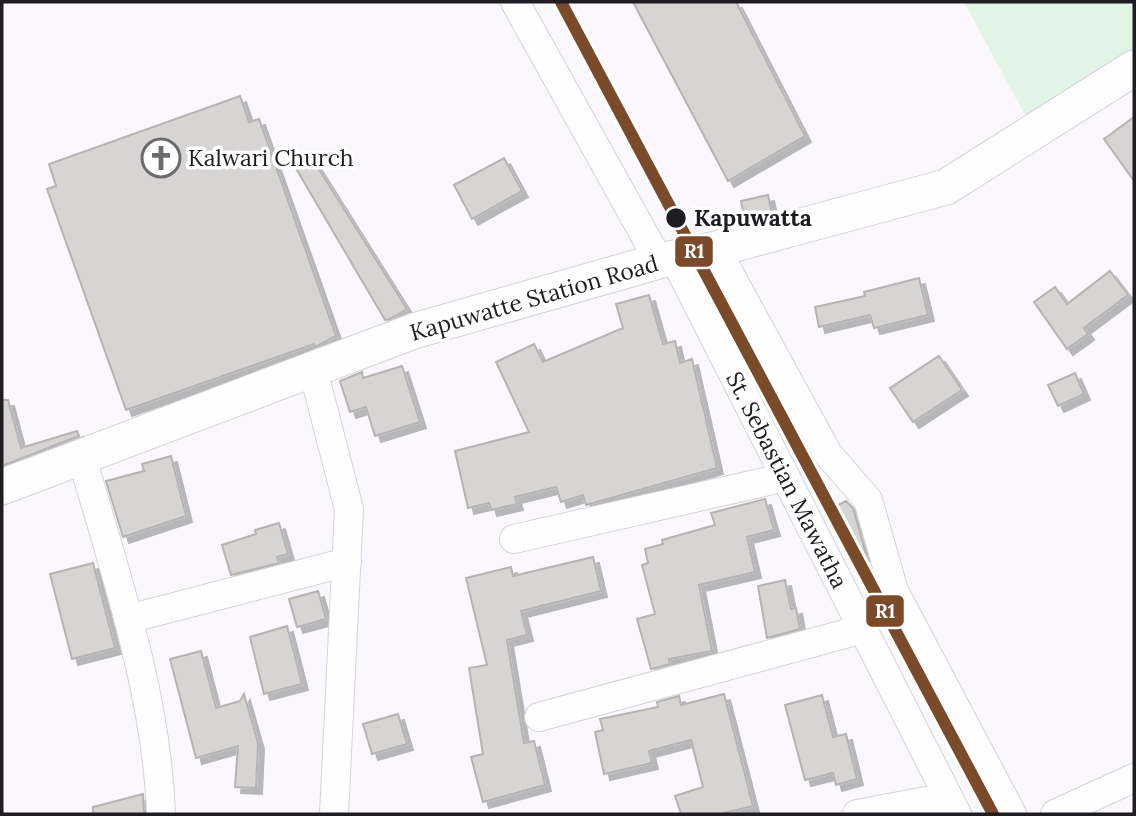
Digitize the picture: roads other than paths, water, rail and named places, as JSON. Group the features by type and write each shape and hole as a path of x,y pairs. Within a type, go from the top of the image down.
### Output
{"street":[{"name":"St. Sebastian Mawatha","path":"515,2 666,259 786,477 953,806"},
{"name":"Kapuwatte Station Road","path":"2,487 414,331 666,259 716,249 946,187 1134,68"},
{"path":"716,249 828,454 868,500 894,591 1012,814"},
{"path":"313,370 349,509 334,814"},
{"path":"82,458 128,619 150,725 161,814"},
{"path":"514,539 786,477"},
{"path":"128,619 347,562"},
{"path":"540,717 863,629"},
{"path":"1055,814 1134,778"},
{"path":"857,814 953,806"}],"place":[{"name":"Kalwari Church","path":"161,158"},
{"name":"Kapuwatta","path":"676,218"}]}
